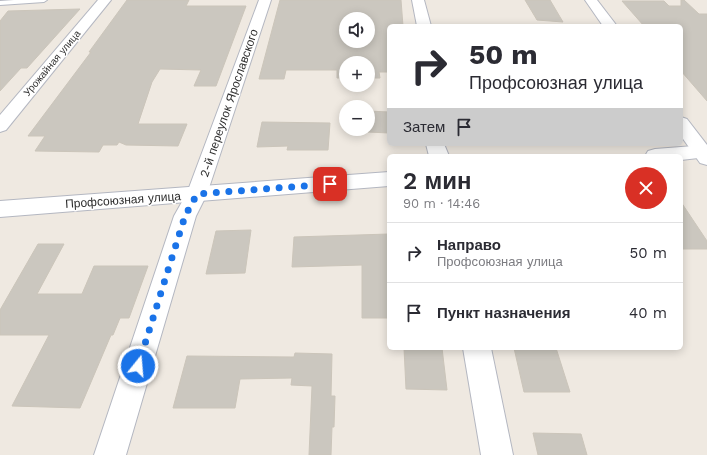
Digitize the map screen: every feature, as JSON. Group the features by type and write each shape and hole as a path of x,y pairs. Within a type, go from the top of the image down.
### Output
{"street":[{"name":"Урожайная улица","path":"0,126 105,0"},
{"name":"2-й переулок Ярославского","path":"110,455 185,216 197,194 265,0"},
{"path":"418,0 424,24"},
{"path":"591,0 609,24"},
{"path":"683,126 705,154"},
{"path":"683,155 705,154"},
{"name":"Профсоюзная улица","path":"0,209 387,179"},
{"path":"477,350 497,455"}],"lane":[{"path":"0,2 44,0"}],"building":[{"path":"127,0 189,0 186,6 246,6 216,86 194,86 201,70 160,69 152,82 138,124 187,124 178,146 126,145 119,142 117,145 103,145 99,152 35,151 45,136 28,136 91,52 89,52"},
{"path":"280,0 401,0 403,24 387,24 387,72 379,72 380,78 375,78 375,56 339,56 339,78 337,78 337,70 286,70 284,79 259,79"},
{"path":"525,0 550,0 563,22 537,20"},
{"path":"681,0 684,0 699,14 707,14 707,101 683,73 683,24 642,24 622,1 664,1 669,6 681,6"},
{"path":"80,9 27,68 21,68 0,91 0,21 8,11"},
{"path":"375,111 387,112 387,133 375,132"},
{"path":"262,122 330,123 328,150 287,150 288,146 257,147"},
{"path":"683,205 707,241 707,249 683,249"},
{"path":"251,230 245,273 206,274 216,231"},
{"path":"387,234 387,318 362,318 362,265 292,267 294,237"},
{"path":"38,244 64,244 37,294 82,294 94,266 148,266 129,318 120,318 113,335 111,335 80,408 12,406 49,335 0,335 0,310"},
{"path":"404,350 442,350 447,390 406,389"},
{"path":"514,350 557,350 570,392 524,392"},
{"path":"295,353 332,354 331,396 335,396 331,455 309,455 312,386 291,385 292,378 240,379 235,408 173,408 187,356 294,357"},
{"path":"533,433 581,434 587,455 538,455"}],"route":[{"path":"138,366 185,216 197,194 330,184"}]}
